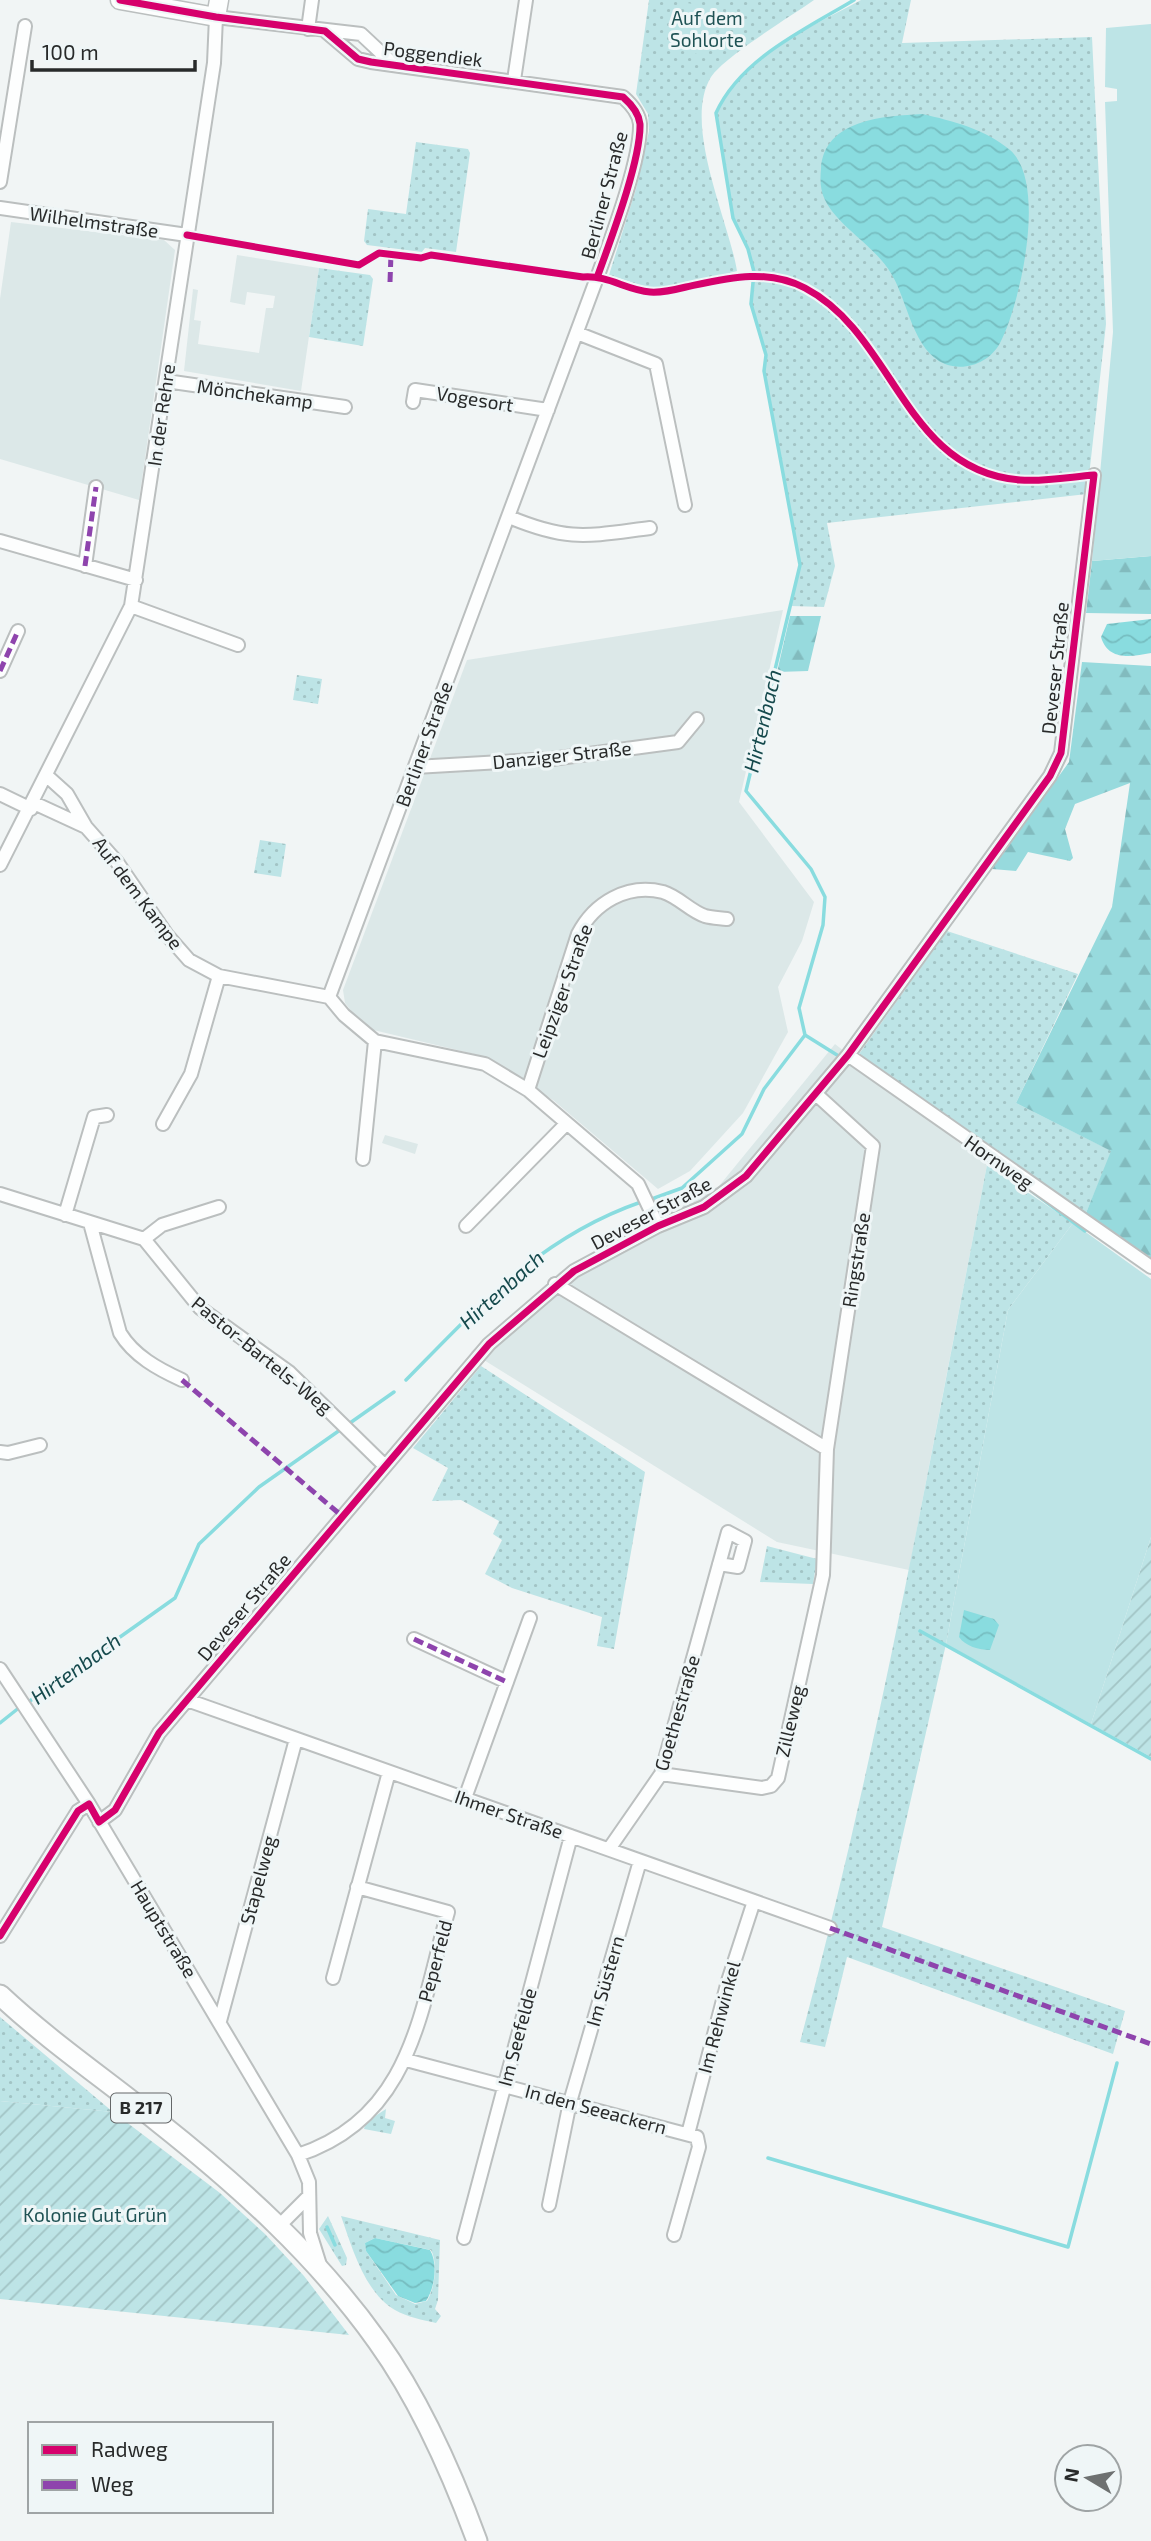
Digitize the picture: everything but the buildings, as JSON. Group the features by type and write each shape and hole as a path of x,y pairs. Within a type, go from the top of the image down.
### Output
{"main road":[{"name":"B 217","path":"0,1995 228,2179 279,2226 322,2272 396,2369 460,2496 477,2541"}],"street":[{"path":"120,0 218,9"},
{"path":"308,29 312,0"},
{"path":"514,80 526,0"},
{"name":"Poggendiek","path":"218,9 308,29 362,34 392,63"},
{"name":"In der Rehre","path":"0,865 131,606 214,63 218,9"},
{"path":"0,182 25,26"},
{"name":"Poggendiek","path":"325,31 358,59 623,97 631,104 640,123"},
{"name":"Berliner Straße","path":"329,997 577,334 619,215 640,123"},
{"name":"Wilhelmstraße","path":"0,208 187,235"},
{"path":"577,334 656,364 685,505"},
{"name":"Mönchekamp","path":"166,381 345,407"},
{"name":"Vogesort","path":"413,402 415,390 548,410"},
{"name":"Deveser Straße","path":"99,1822 114,1810 159,1733 480,1353 555,1284 658,1226 704,1207 746,1176 848,1055 1051,776 1061,753 1094,475"},
{"path":"85,566 96,487"},
{"path":"509,517 545,532 575,537 650,528"},
{"path":"0,541 135,580"},
{"path":"131,606 238,645"},
{"path":"0,671 18,631"},
{"name":"Danziger Straße","path":"415,767 552,758 678,742 697,719"},
{"name":"Auf dem Kampe","path":"47,776 67,794 86,827 117,862 167,935 189,960 219,976 329,997"},
{"path":"0,794 32,806"},
{"name":"Auf dem Kampe","path":"32,806 86,827"},
{"name":"Leipziger Straße","path":"527,1090 578,934 586,919 600,905 614,897 645,890 677,898 704,915 727,919"},
{"path":"163,1124 191,1074 219,976"},
{"path":"329,997 344,1015 375,1041 485,1064 527,1090 638,1184 658,1226"},
{"path":"363,1159 375,1041"},
{"name":"Hornweg","path":"848,1055 1151,1267"},
{"name":"Ringstraße","path":"817,1095 873,1146 827,1449 824,1544"},
{"path":"65,1215 94,1117 107,1115"},
{"path":"466,1226 566,1124"},
{"path":"0,1194 145,1239 162,1225 219,1208"},
{"path":"90,1223 120,1333 126,1343 152,1366 182,1380"},
{"name":"Pastor-Bartels-Weg","path":"145,1239 200,1308 217,1323 274,1359 350,1429 385,1466"},
{"path":"555,1284 827,1449"},
{"path":"0,1452 8,1453 40,1445"},
{"name":"Zilleweg","path":"661,1774 762,1788 776,1783 823,1575 824,1544"},
{"name":"Goethestraße","path":"609,1849 661,1774 719,1564"},
{"path":"465,1798 530,1618"},
{"path":"414,1639 507,1682"},
{"name":"Hauptstraße","path":"0,1670 89,1804 298,2155 309,2182 310,2233 322,2272"},
{"name":"Ihmer Straße","path":"187,1700 830,1928"},
{"name":"Stapelweg","path":"220,2021 296,1739"},
{"path":"333,1979 389,1772"},
{"path":"0,1936 78,1811 89,1804"},
{"name":"Im Seefelde","path":"464,2238 571,1836"},
{"name":"Im Süstern","path":"549,2205 570,2102 640,1861"},
{"name":"Peperfeld","path":"298,2155 320,2147 358,2121 390,2088 407,2060 448,1912 358,1886"},
{"name":"Im Rehwinkel","path":"688,2134 728,1981 754,1901"},
{"path":"407,2060 503,2084"},
{"name":"In den Seeackern","path":"503,2084 688,2134"},
{"path":"674,2235 699,2147 697,2137 688,2134"},
{"path":"279,2226 308,2197"}],"shaded area":[{"path":"11,222 164,240 175,250 139,500 0,459 0,299"},
{"path":"237,255 319,268 301,391 184,371 193,289 198,290 194,320 201,321 198,344 259,353 266,308 273,308 275,296 247,292 245,305 230,302"},
{"path":"783,610 739,802 814,902 802,941 778,987 788,1032 743,1113 690,1171 658,1189 553,1100 478,1055 365,1028 345,1003 343,990 467,660"},
{"path":"835,1044 987,1165 909,1570 777,1542 471,1352 560,1272 719,1186"},
{"path":"385,1135 418,1144 415,1154 382,1143"}],"green space":[{"name":"Auf dem Sohlorte","path":"649,0 814,0 718,68 703,97 704,146 737,271 681,286 652,289 609,275 636,189 649,131 648,114 636,94"},
{"path":"861,0 911,0 902,43 1092,37 1106,324 1087,494 827,523 835,566 824,607 791,606 800,566 764,371 766,355 751,304 754,272 748,249 733,218 716,113 742,75 760,60 799,33"},
{"path":"687,3 711,7 702,55 678,50"},
{"path":"1151,24 1151,556 1092,561 1113,332 1105,102 1117,101 1117,89 1105,87 1106,28"},
{"path":"416,142 468,149 470,153 456,252 425,248 422,252 367,245 364,241 368,209 406,214"},
{"path":"319,268 370,275 373,279 363,346 309,337"},
{"path":"1151,556 1151,614 1086,613 1092,561"},
{"path":"790,616 821,616 808,671 777,672"},
{"path":"1082,662 1151,666 1151,1258 1086,1213 1111,1151 1016,1103 1112,907 1130,783 1075,804 1065,829 1073,858 1070,861 1028,852 1016,871 992,869 1069,762"},
{"path":"297,675 322,679 318,704 293,700"},
{"path":"260,840 286,844 281,877 254,873"},
{"path":"947,931 1078,974 1016,1103 1112,1151 1086,1213 859,1054"},
{"path":"987,1165 1073,1223 1008,1310 946,1644 882,1927 1125,2011 1113,2054 847,1957 825,2047 800,2042 854,1825 878,1715"},
{"path":"1073,1223 1151,1279 1151,1537 1091,1724 946,1644 1008,1310"},
{"path":"481,1366 645,1472 614,1649 597,1646 602,1617 512,1588 485,1574 502,1540 493,1534 499,1521 461,1500 432,1501 448,1468 413,1448"},
{"path":"1151,1537 1151,1757 1091,1724"},
{"path":"767,1546 817,1559 813,1584 760,1582"},
{"path":"0,2017 113,2112 0,2101"},
{"name":"Kolonie Gut Grün","path":"0,2101 113,2112 220,2193 265,2234 304,2276 349,2335 0,2299"},
{"path":"386,2109 385,2118 395,2121 391,2134 364,2129 366,2122"},
{"path":"328,2216 347,2258 346,2265 342,2266 319,2229"},
{"path":"341,2216 440,2240 438,2300 435,2309 441,2316 436,2323 395,2310 375,2292 355,2255","holes":["375,2238 431,2250 435,2268 432,2289 427,2301 415,2304 396,2295 366,2251 365,2243"]}],"water":[{"path":"922,114 990,136 1010,150 1021,166 1027,189 1027,245 1008,325 996,350 984,360 969,366 945,364 934,358 925,348 912,325 898,286 885,264 831,210 821,188 825,152 833,140 845,130 875,119"},
{"path":"1151,619 1151,653 1121,656 1104,645 1101,637 1107,624"},
{"path":"964,1610 994,1619 999,1625 990,1650 973,1647 959,1637"},
{"path":"375,2238 430,2250 434,2262 434,2276 426,2301 415,2303 398,2296 366,2251 365,2243"}],"waterway":[{"name":"Hirtenbach","path":"649,1200 682,1188 742,1134 764,1089 805,1035 799,1008 823,925 825,897 811,869 746,791 800,565 764,371 766,355 751,304 754,272 748,249 733,218 716,113 741,76 758,61 796,34 854,0"},
{"path":"805,1035 837,1055"},
{"path":"1025,1186 1085,1231"},
{"name":"Hirtenbach","path":"406,1380 486,1300 542,1254 572,1234 641,1202"},
{"name":"Hirtenbach","path":"27,1703 175,1598 199,1544 259,1487 394,1392"},
{"path":"920,1631 1151,1759"},
{"name":"Hirtenbach","path":"0,1723 20,1707"},
{"path":"768,2158 1068,2247 1117,2063"},
{"path":"327,2227 335,2245"}],"marked path":[{"path":"390,282 391,254"},
{"path":"85,566 96,487"},
{"path":"0,671 18,631"},
{"path":"182,1380 342,1516"},
{"path":"414,1639 507,1682"},
{"path":"830,1928 1151,2044"}],"cycle path":[{"path":"120,0 216,17 325,31 358,59 371,62 623,97 638,116 639,139 624,200 598,275"},
{"path":"0,1936 78,1811 89,1804 99,1822 115,1810 159,1733 489,1344 574,1271 658,1226 704,1207 746,1176 848,1055 1050,776 1061,753 1094,475 1020,480 981,471 950,453 925,428 860,337 835,309 805,288 776,278 747,277 650,292 601,278 431,255 421,258 379,253 359,265 187,235"}]}
